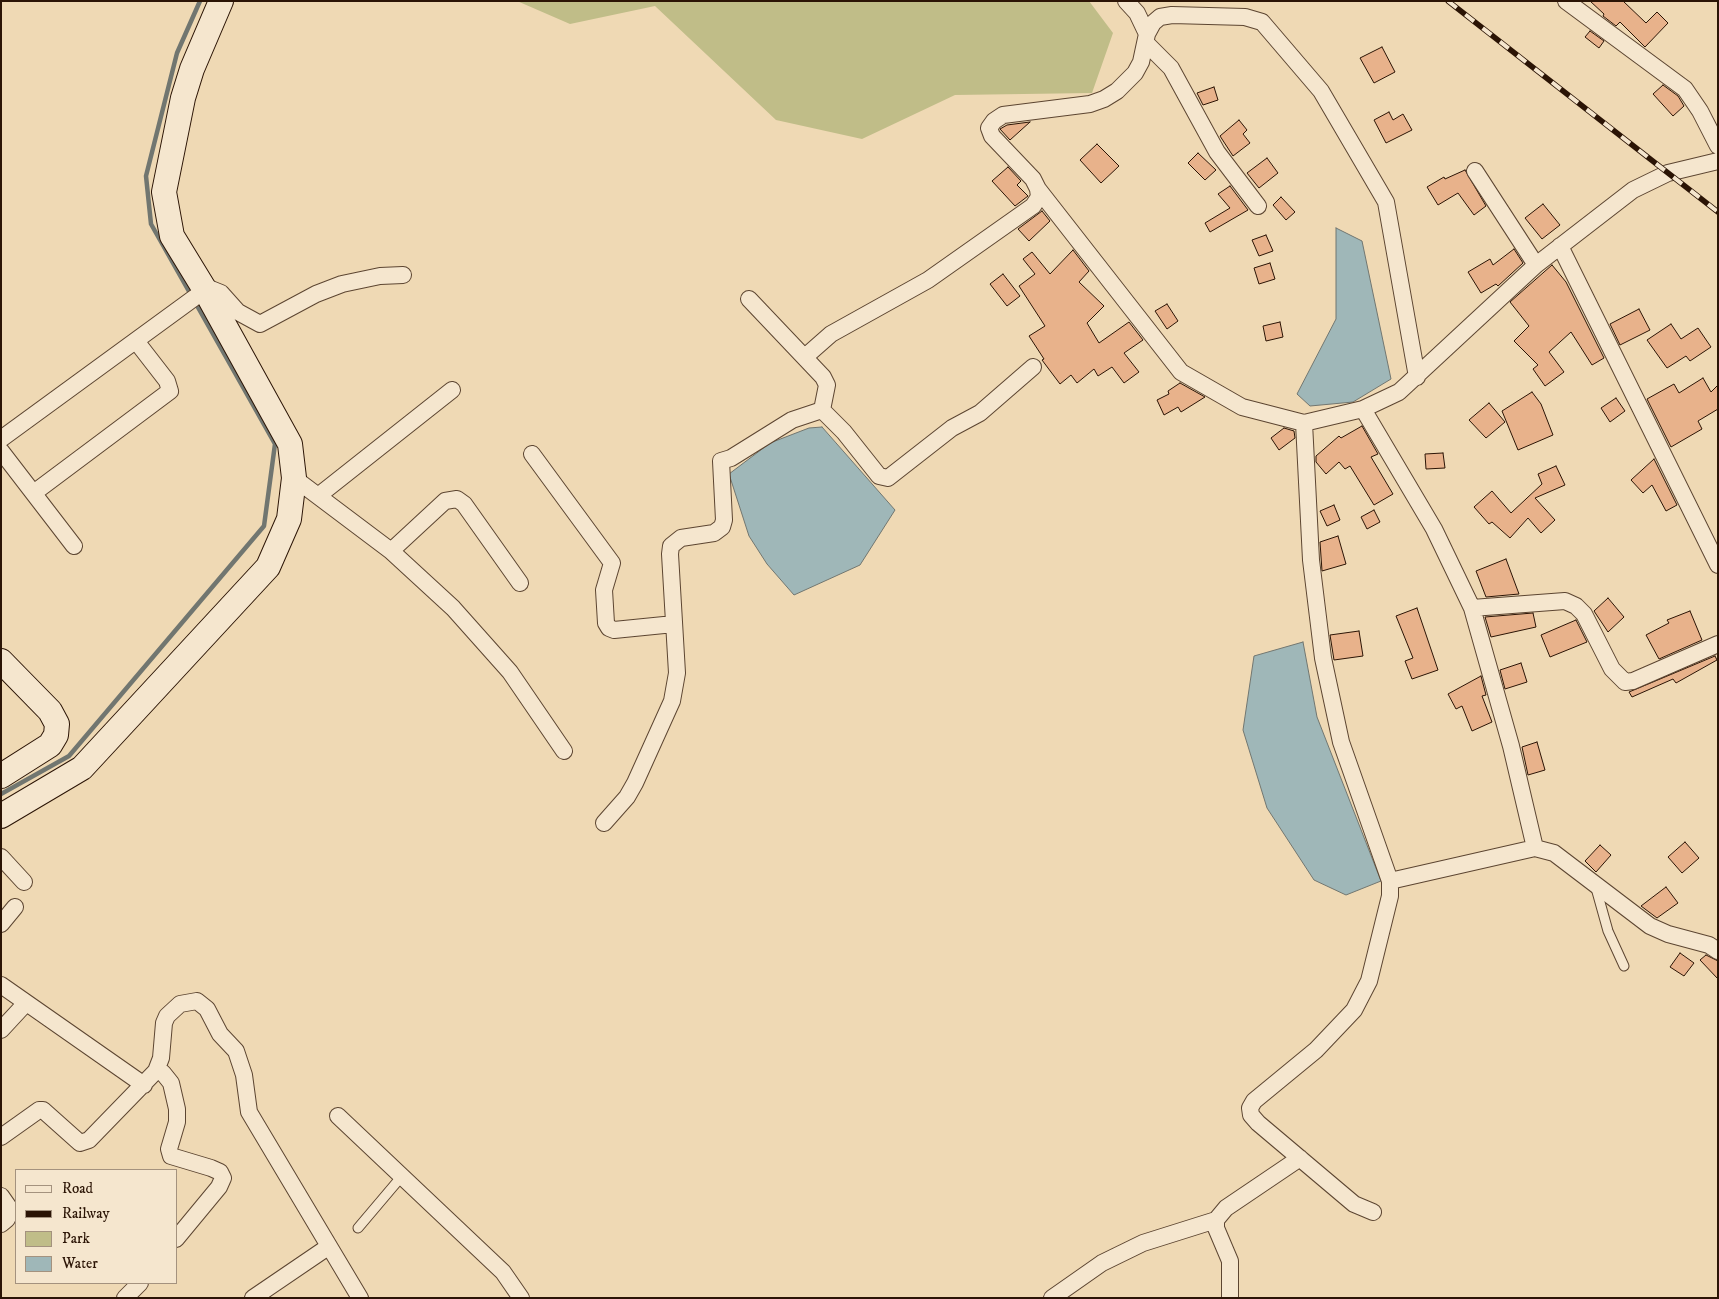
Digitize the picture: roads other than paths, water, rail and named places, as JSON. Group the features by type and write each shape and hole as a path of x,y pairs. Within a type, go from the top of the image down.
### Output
{"street":[{"path":"1,816 82,768 268,566 289,519 294,478 290,444 202,292 172,236 164,192 183,98 192,69 221,1"},
{"path":"1126,1 1137,13 1147,38 1171,68 1217,152 1258,206"},
{"path":"1566,1 1685,89 1700,111 1718,146"},
{"path":"1417,377 1386,202 1321,91 1262,22 1245,17 1160,17 1153,23 1141,62 1135,73 1104,99 1090,104 1003,115 994,121 989,128 992,136 1033,179 1038,189 1181,372 1242,407 1304,423 1364,409 1399,392 1417,377 1536,265 1633,190 1668,173 1718,160"},
{"path":"1475,171 1536,265"},
{"path":"806,356 831,334 928,280 1033,206 1039,197 1038,189"},
{"path":"1560,246 1718,566"},
{"path":"1,439 202,292 212,289 221,293 244,316 260,324 316,294 342,284 380,276 403,275"},
{"path":"749,298 806,356 826,383 822,410"},
{"path":"35,492 170,391 167,381 136,341"},
{"path":"822,410 844,432 879,476 888,478 952,428 980,413 1033,367"},
{"path":"318,496 452,390"},
{"path":"1364,409 1434,529 1472,608 1511,746 1535,848"},
{"path":"604,823 627,797 636,783 672,702 677,673 671,546 681,538 714,534 722,527 724,520 721,461 731,458 792,420 822,410"},
{"path":"1304,423 1311,560 1324,658 1341,742 1390,881 1390,896 1364,995 1354,1010 1316,1050 1254,1101 1250,1108 1251,1115 1258,1123 1354,1204 1373,1212"},
{"path":"1,451 35,492 74,546"},
{"path":"532,454 612,563 604,590 606,623 609,628 621,630 674,624"},
{"path":"294,478 391,551 453,608 510,672 564,751"},
{"path":"391,551 445,501 456,499 464,504 520,583"},
{"path":"1472,608 1565,601 1576,606 1584,614 1612,669 1625,682 1633,681 1718,644"},
{"path":"1,661 50,711 57,724 56,735 50,745 1,776"},
{"path":"1390,881 1535,848 1554,853 1650,926 1668,934 1709,945 1718,951"},
{"path":"1,857 24,882"},
{"path":"1,924 15,907"},
{"path":"1,985 144,1085"},
{"path":"1,1137 38,1110 43,1110 74,1139 84,1143 156,1071 161,1058 164,1023 167,1016 180,1004 197,1001 207,1009 220,1034 236,1051 244,1075 249,1112 360,1298"},
{"path":"1,1030 26,1003"},
{"path":"156,1071 167,1076 171,1083 177,1109 177,1122 169,1149 171,1156 212,1168 220,1172 223,1178 219,1187 178,1237"},
{"path":"338,1116 502,1272 521,1298"},
{"path":"1052,1298 1102,1263 1143,1243 1216,1220 1226,1208 1300,1158"},
{"path":"1,1196 8,1206 10,1213 1,1224"},
{"path":"1216,1220 1216,1228 1230,1261 1230,1298"},
{"path":"253,1298 328,1247"},
{"path":"125,1298 139,1284"}],"lane":[{"path":"1594,885 1608,931 1624,966"},
{"path":"358,1228 402,1176"}],"water":[{"path":"1336,228 1362,241 1391,379 1353,402 1310,406 1297,394 1336,319"},
{"path":"822,427 895,510 860,565 794,595 767,564 749,536 729,474 770,443 809,428"},
{"path":"1303,642 1317,717 1381,881 1346,895 1314,880 1267,808 1243,730 1254,656"}],"waterway":[{"path":"1,794 69,756 264,526 275,444 151,224 146,176 177,53 200,1"}],"railway":[{"path":"1448,1 1718,212"}]}
